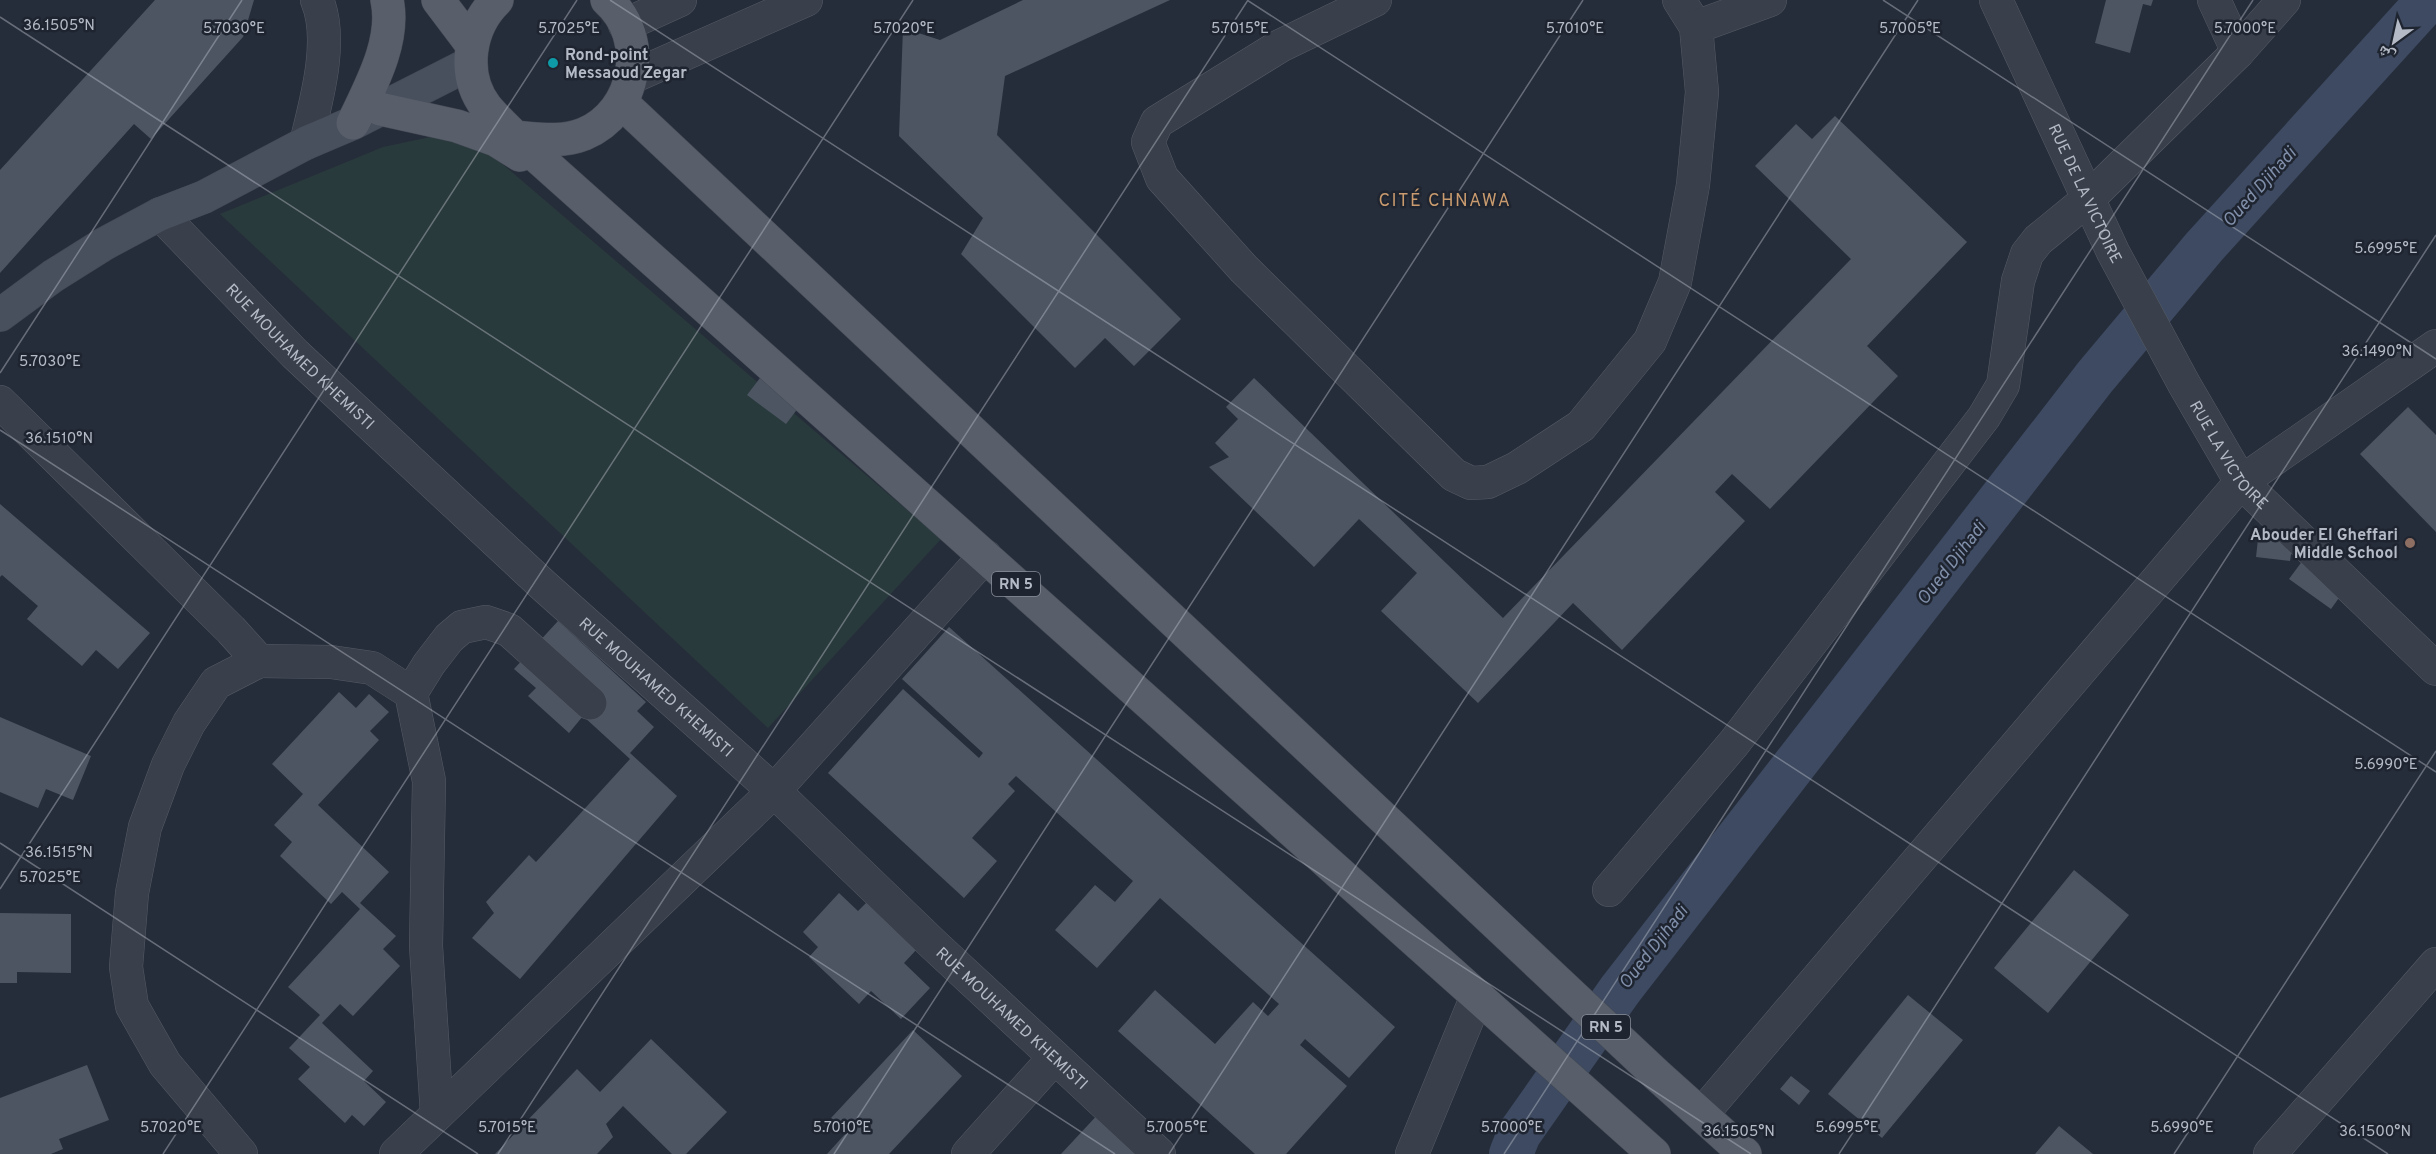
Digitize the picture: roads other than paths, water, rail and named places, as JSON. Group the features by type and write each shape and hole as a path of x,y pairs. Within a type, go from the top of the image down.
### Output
{"main road":[{"path":"367,116 384,55 389,8 387,0"},
{"path":"438,0 471,54 475,86 485,105 515,137 563,140 584,134 604,122 627,90 632,45 621,10"},
{"path":"0,315 53,276 104,244 160,214 204,197 306,143 367,116 471,54 483,17 497,0"},
{"name":"RN 5","path":"627,90 1555,979 1745,1154"},
{"path":"367,116 457,126 496,140 578,194"},
{"name":"RN 5","path":"515,137 1654,1154"}],"street":[{"path":"306,143 323,60 321,9 317,0"},
{"path":"621,10 680,0"},
{"path":"627,90 806,0"},
{"path":"1375,0 1280,46 1157,122 1148,142 1162,178 1244,270 1454,475 1471,483 1488,482 1517,468 1581,426 1650,341 1675,282 1693,185 1702,92 1696,27 1679,0"},
{"path":"1696,27 1770,0"},
{"name":"RUE DE LA VICTOIRE","path":"1996,0 2087,200 2184,384"},
{"path":"2214,0 2238,52"},
{"path":"1609,890 1734,743 1984,417 2003,385 2018,281 2027,254 2038,240 2087,200 2238,52 2284,0"},
{"name":"RUE MOUHAMED KHEMISTI","path":"160,214 304,362 544,586 774,791 933,945 1159,1154"},
{"path":"1702,1114 2241,482 2436,346"},
{"name":"RUE LA VICTOIRE","path":"2184,384 2241,482 2436,669"},
{"path":"0,402 231,630 259,661"},
{"path":"396,1154 774,791 984,556"},
{"path":"437,1114 426,946 429,781 411,693 449,638 462,627 486,622 509,630 590,703"},
{"path":"241,1154 165,1064 132,1006 126,966 132,893 145,827 168,765 189,723 216,683 259,661 331,662 372,668 411,693"},
{"path":"2270,1154 2436,964"},
{"path":"1412,1154 1477,996"},
{"path":"968,1154 1054,1058"}],"waterway":[{"name":"Oued Djihadi","path":"1511,1154 1519,1134 1620,990 2095,377 2204,247 2428,0"}],"place":[{"name":"Rond-point Messaoud Zegar","path":"553,63"},
{"name":"Abouder El Gheffari Middle School","path":"2410,543"}],"district":[{"name":"CITÉ CHNAWA","path":"1445,200"}]}
